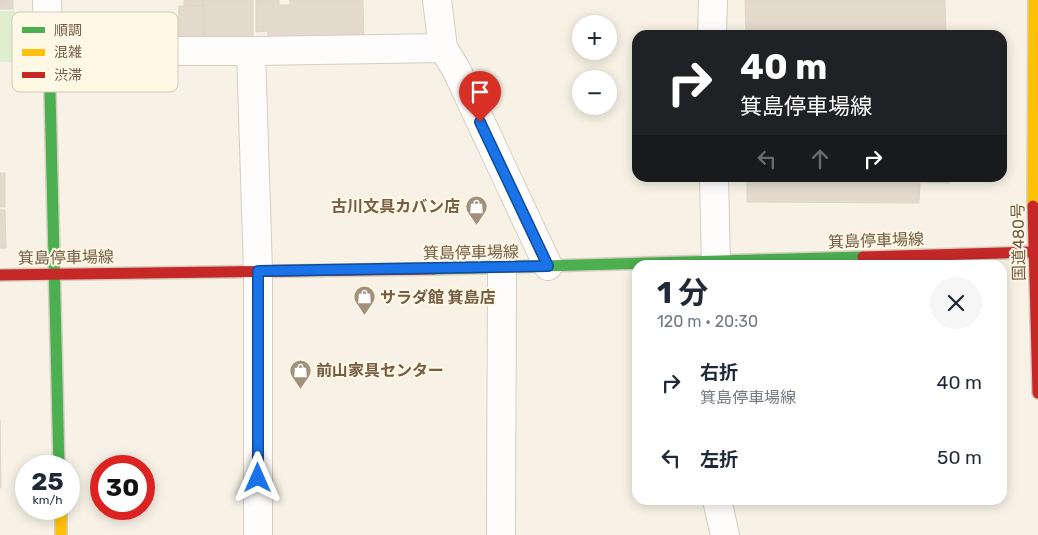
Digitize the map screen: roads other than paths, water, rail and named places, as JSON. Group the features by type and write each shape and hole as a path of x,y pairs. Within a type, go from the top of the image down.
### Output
{"main road":[{"name":"国道480号","path":"1034,0 1033,252 1038,393"},
{"path":"50,92 59,455"},
{"name":"箕島停車場線","path":"802,260 1033,252"},
{"name":"箕島停車場線","path":"0,275 632,264"},
{"path":"60,520 61,535"}],"street":[{"path":"438,0 443,48 456,69 548,266"},
{"path":"712,30 713,0"},
{"path":"178,51 443,48"},
{"path":"251,51 258,271 258,535"},
{"path":"714,182 716,260"},
{"path":"501,535 502,268"},
{"path":"717,505 724,535"}],"place":[{"name":"古川文具カバン店","path":"476,225"},
{"name":"サラダ館 箕島店","path":"364,316"},
{"name":"前山家具センター","path":"300,389"}]}
